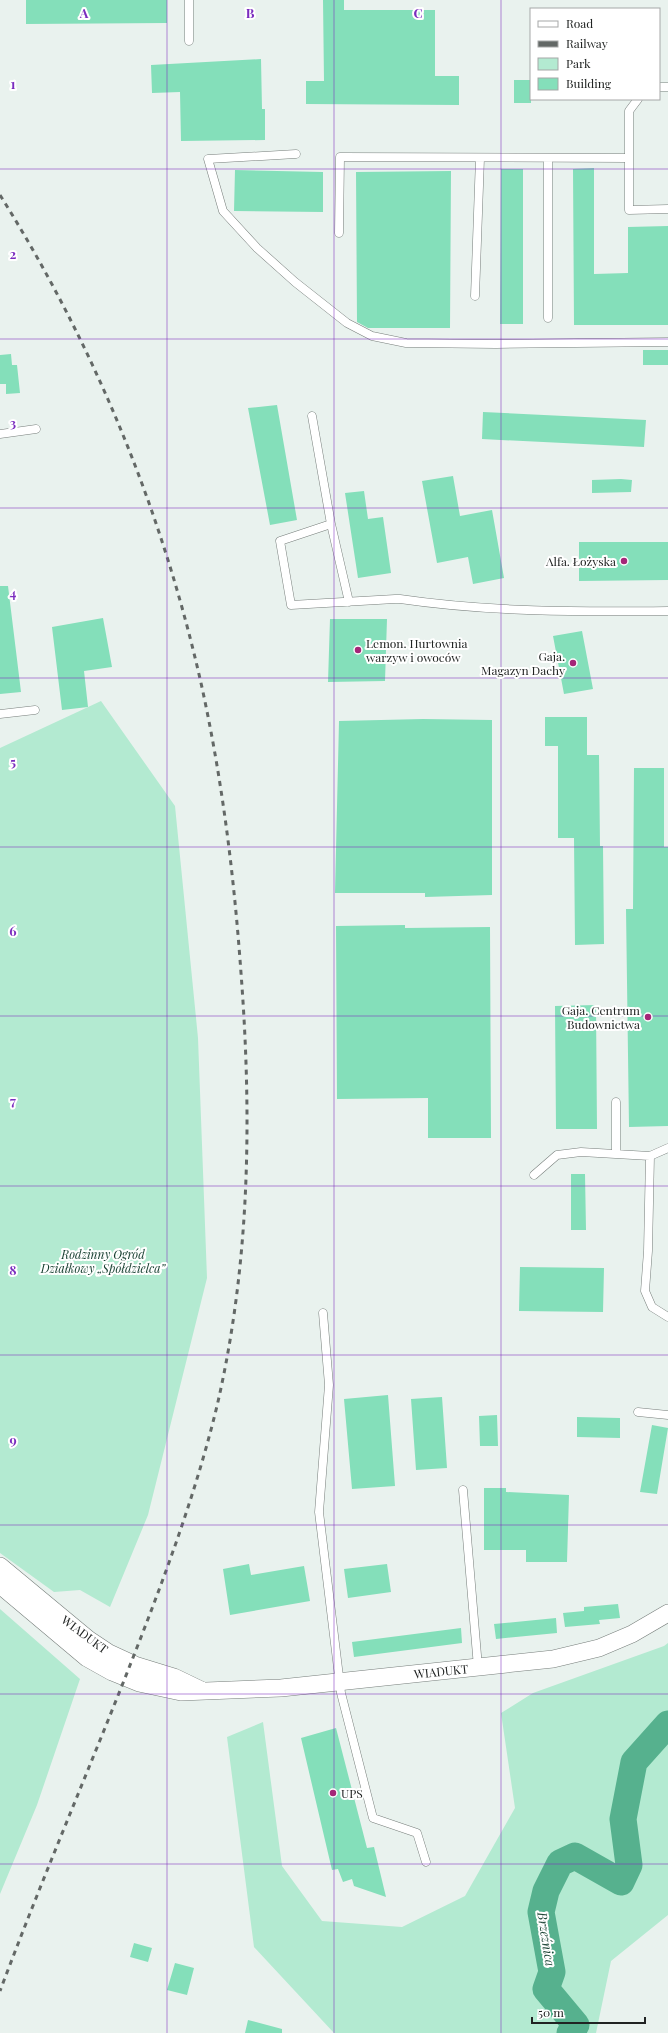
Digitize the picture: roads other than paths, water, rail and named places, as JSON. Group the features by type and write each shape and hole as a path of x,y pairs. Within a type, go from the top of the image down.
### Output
{"street":[{"name":"WIADUKT","path":"0,1566 88,1640 109,1653 135,1665 174,1677 204,1691"},
{"name":"WIADUKT","path":"0,1585 71,1646 112,1672 139,1683 160,1689 181,1692 281,1688 553,1659 585,1652 632,1634 668,1613"}],"lane":[{"path":"189,0 189,41"},
{"path":"637,100 629,111 629,210 668,209"},
{"path":"296,154 208,159 224,211 257,248 295,282 347,323 372,336 406,343 496,344 668,342"},
{"path":"339,233 340,157 629,158"},
{"path":"475,296 480,158"},
{"path":"548,158 548,318"},
{"path":"312,416 331,524 349,602"},
{"path":"0,434 36,429"},
{"path":"331,524 280,541 291,605 400,599 448,606 564,612 668,611"},
{"path":"0,714 35,710"},
{"path":"616,1102 616,1154"},
{"path":"534,1175 557,1155 581,1152 650,1156 668,1148"},
{"path":"650,1156 648,1251 645,1291 652,1307 668,1317"},
{"path":"323,1313 329,1385 319,1512 339,1682 373,1818 417,1834 426,1862"},
{"path":"638,1412 668,1415"},
{"path":"463,1490 478,1667"}],"waterway":[{"name":"Brzeźnica","path":"570,2033 576,2025 546,1989 552,1972 541,1912 546,1891 560,1863 575,1856 621,1882 629,1865 623,1819 634,1762 668,1724"}],"railway":[{"path":"0,195 66,310 95,370 121,430 145,492 185,619 201,683 215,755 231,863 241,973 247,1082 246,1190 242,1244 228,1352 208,1441 187,1511 150,1615 0,1991"}],"place":[{"name":"Alfa. Łożyska","path":"624,561"},
{"name":"Lemon. Hurtownia warzyw i owoców","path":"358,650"},
{"name":"Gaja. Magazyn Dachy","path":"573,663"},
{"name":"Gaja. Centrum Budownictwa","path":"648,1017"},
{"name":"UPS","path":"333,1793"}],"park label":[{"name":"Rodzinny Ogród Działkowy „Spółdzielca”","path":"103,1261"}]}
